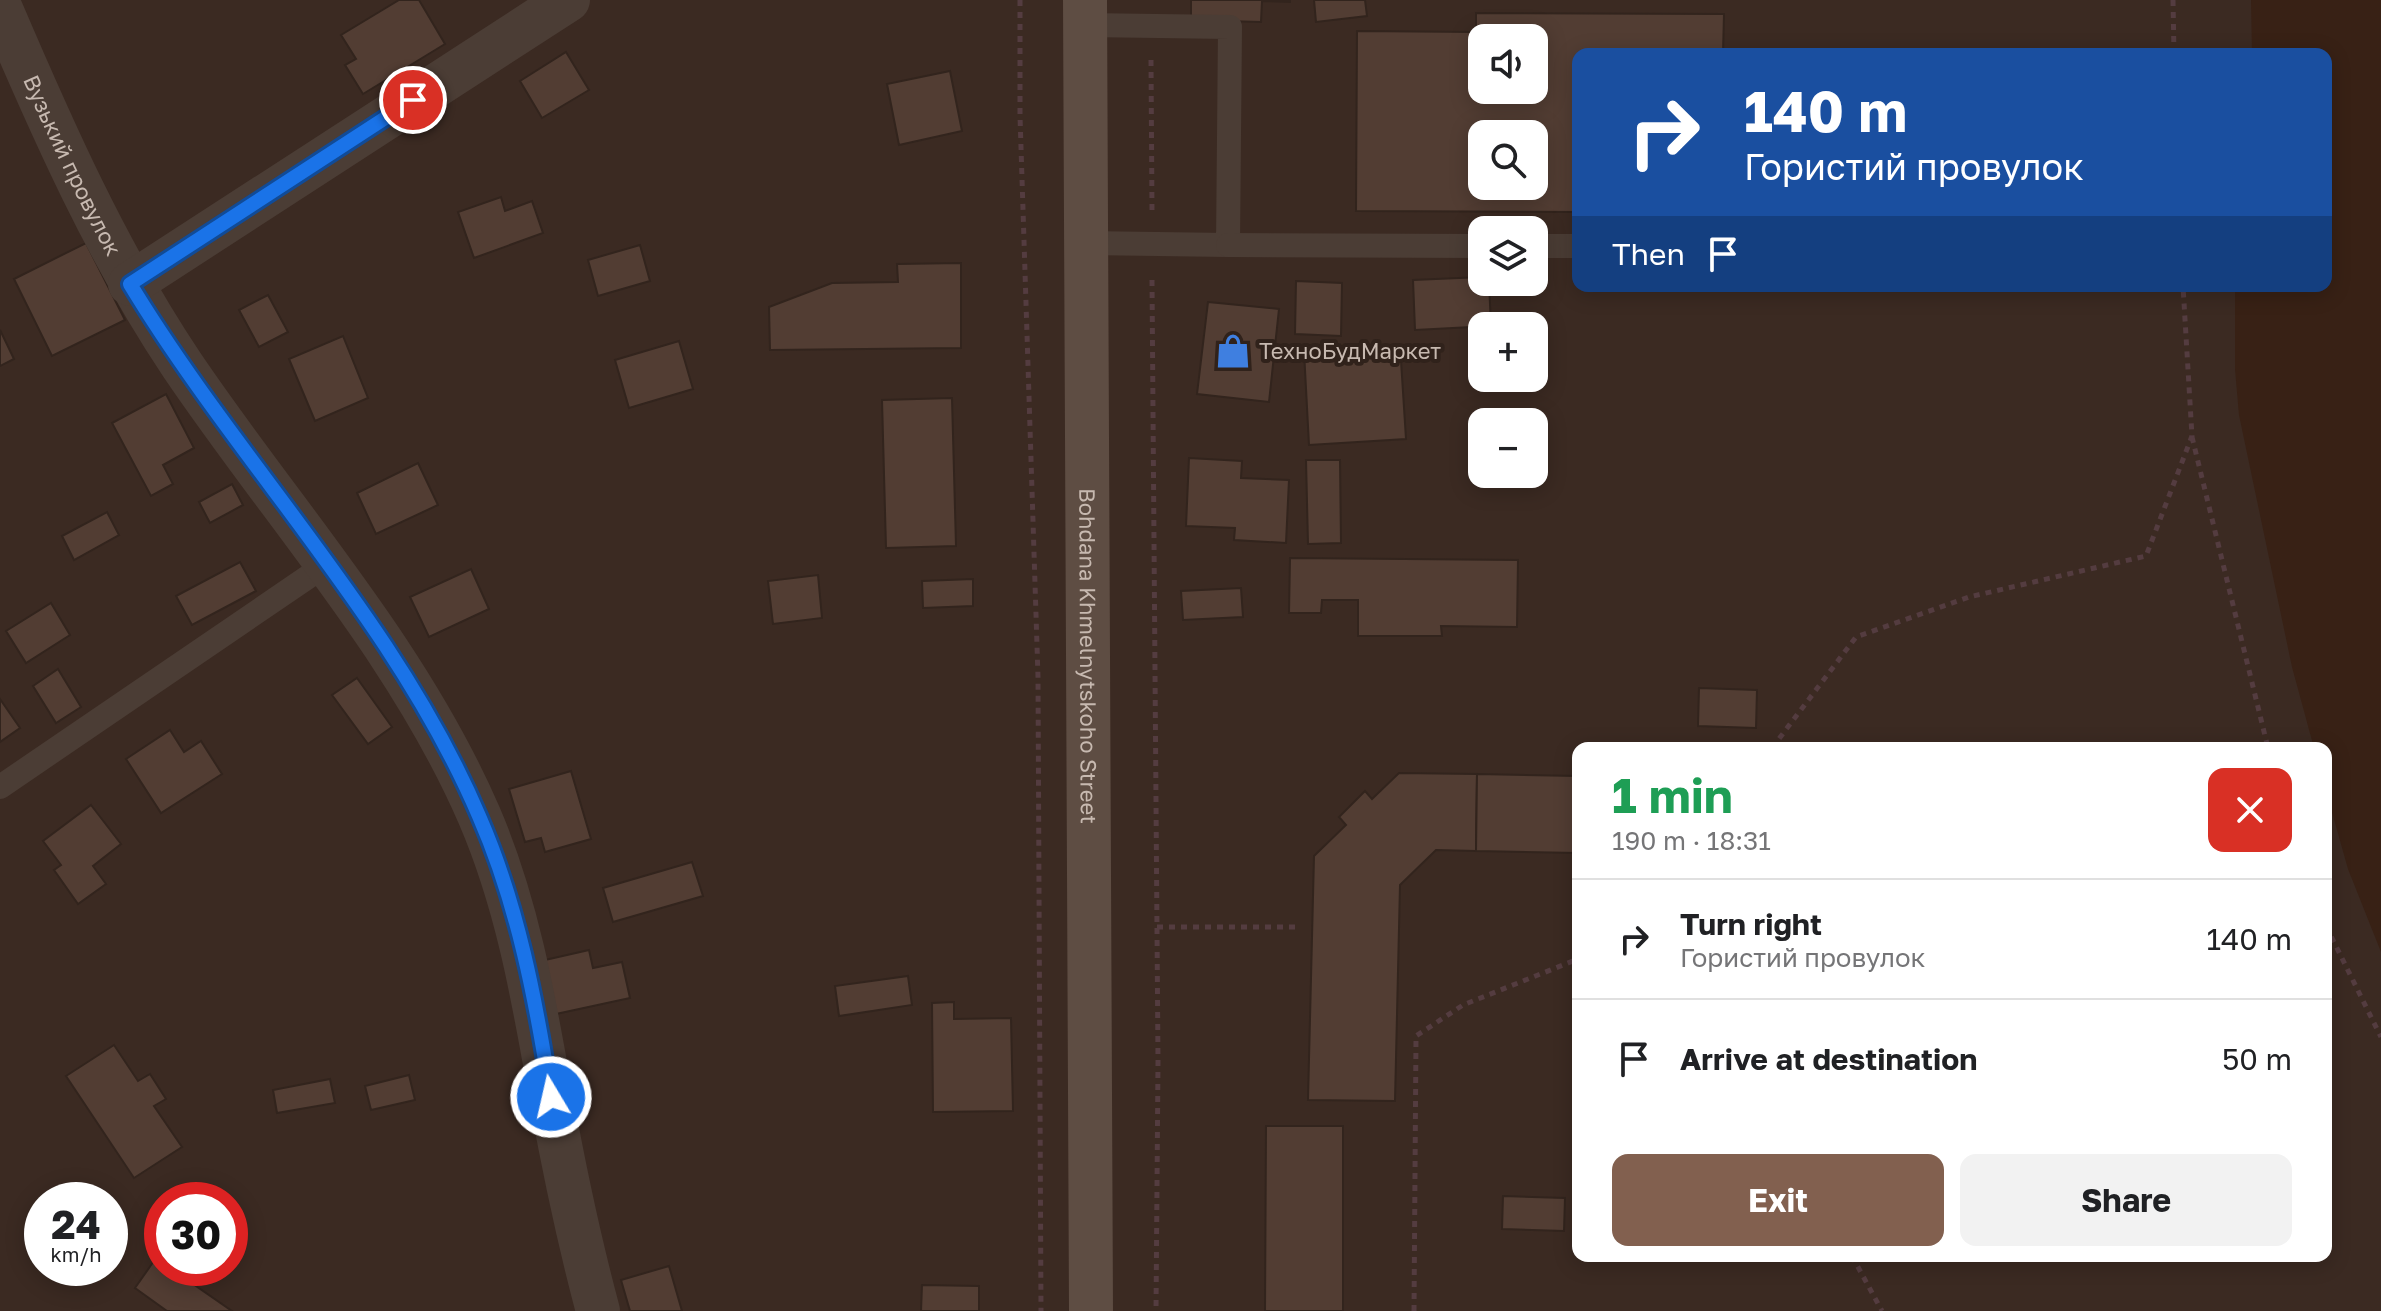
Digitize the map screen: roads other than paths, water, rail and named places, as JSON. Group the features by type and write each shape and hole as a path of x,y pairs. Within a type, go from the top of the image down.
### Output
{"main road":[{"name":"Bohdana Khmelnytskoho Street","path":"1085,13 1091,1311"}],"street":[{"path":"130,284 568,0"},
{"name":"Вузький провулок","path":"0,7 84,195 130,284 184,368 386,648 431,721 479,816 502,877 536,1006 569,1194 598,1311"}],"lane":[{"path":"1085,13 1151,26 1230,27 1228,245"},
{"path":"1086,243 1468,246"},
{"path":"1548,246 1572,246"},
{"path":"0,787 327,564"}],"place":[{"name":"ТехноБудМаркет","path":"1233,351"}]}
